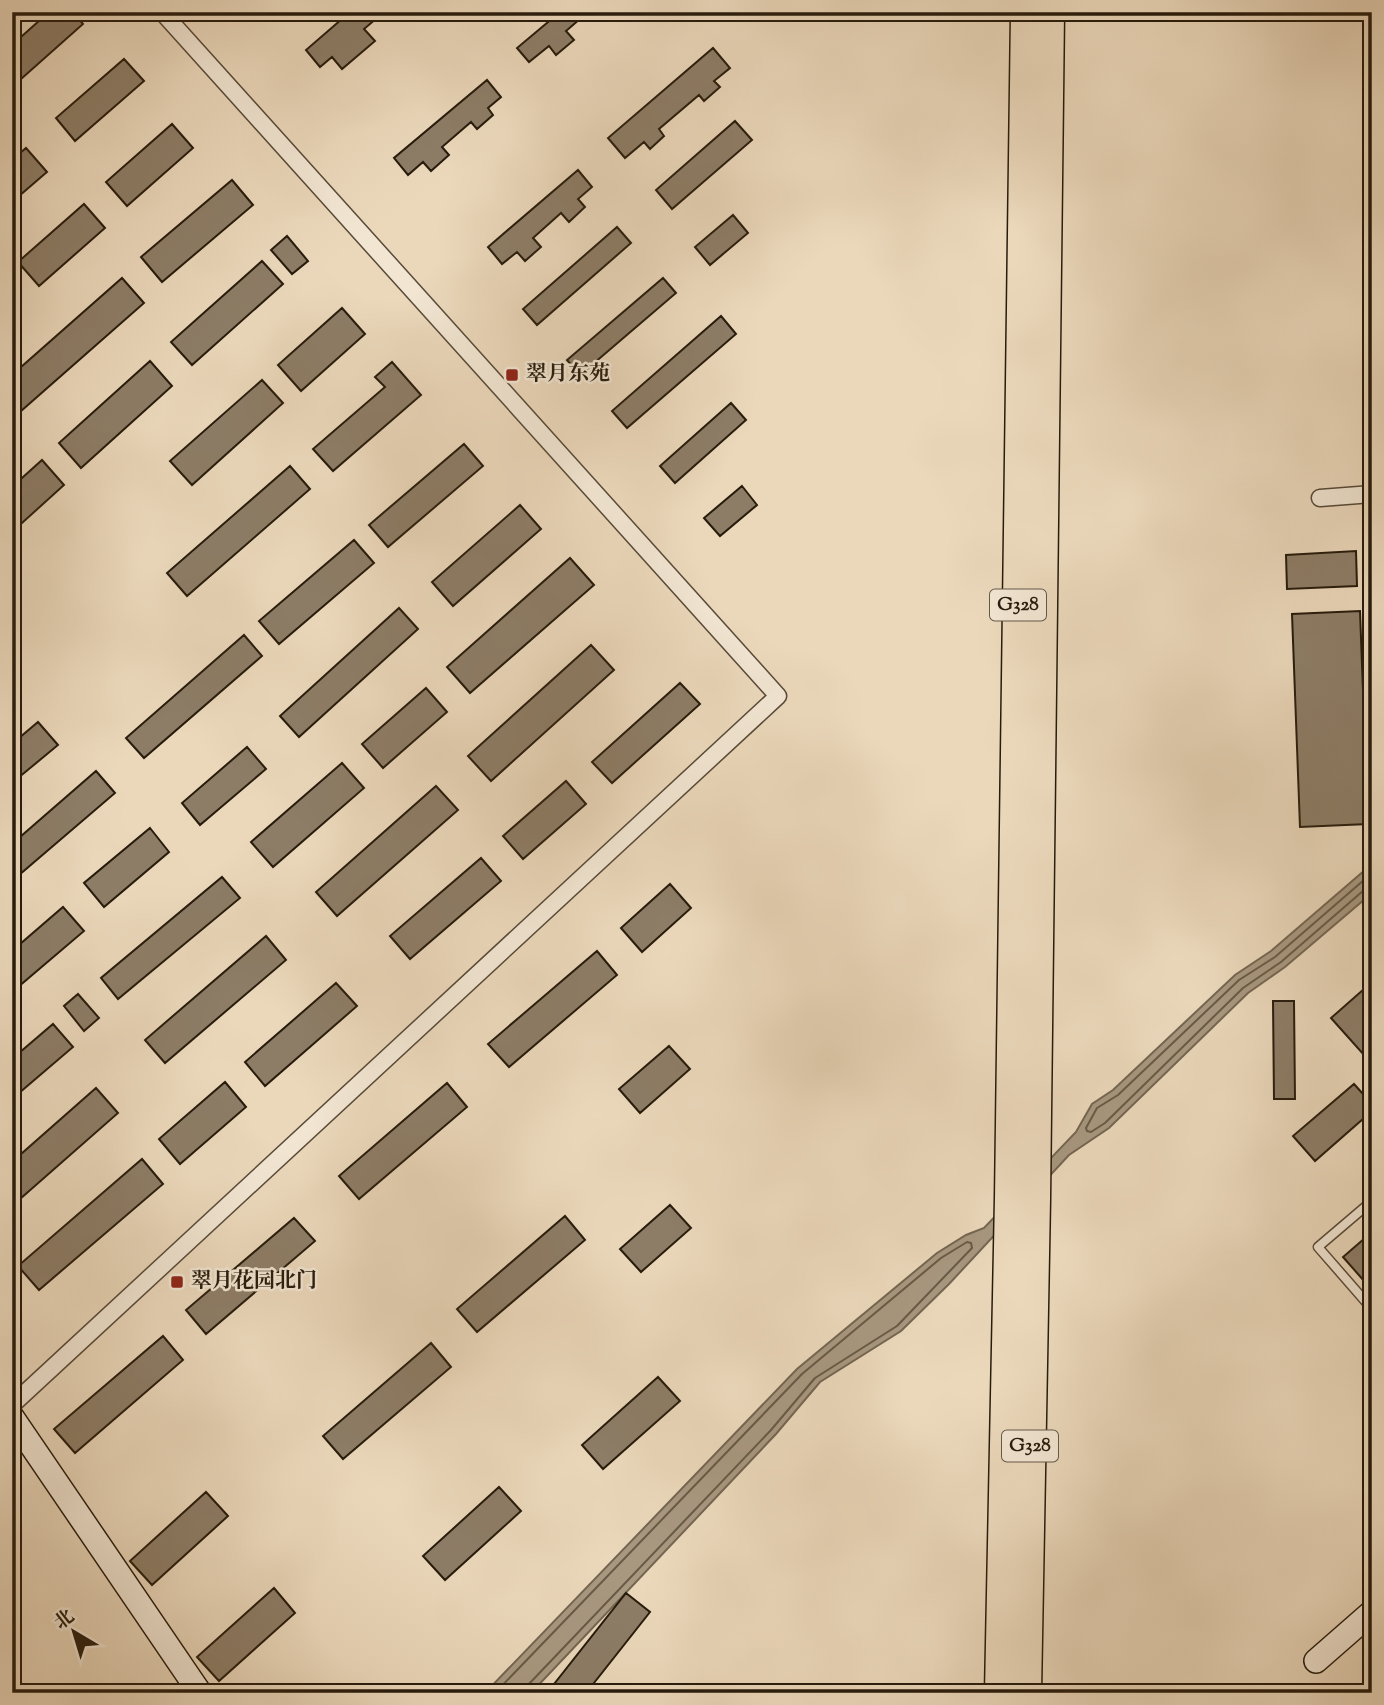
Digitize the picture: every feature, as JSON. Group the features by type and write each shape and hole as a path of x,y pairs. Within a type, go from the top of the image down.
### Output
{"highway":[{"name":"G328","path":"1026,12 1018,1208 1026,1693"},
{"name":"G328","path":"1000,1693 1018,1208 1034,1167 1049,12"}],"street":[{"path":"12,1405 778,696 162,12"},
{"path":"1320,498 1372,494"},
{"path":"12,1417 200,1693"},
{"path":"1316,1661 1372,1612"}],"lane":[{"path":"1372,1201 1318,1247 1372,1310"}],"water":[{"path":"1372,864 1372,893 1285,967 1248,993 1109,1128 1069,1155 949,1284 901,1331 820,1382 776,1434 531,1693 485,1693 797,1369 937,1253 966,1235 984,1228 1076,1132 1092,1104 1113,1090 1235,975 1271,951"}],"building":[{"path":"49,12 73,12 83,24 12,87 12,45"},
{"path":"350,12 384,12 364,29 375,41 342,69 332,57 320,67 306,50"},
{"path":"560,12 588,12 566,31 574,40 556,55 549,46 529,62 517,48"},
{"path":"713,48 730,68 714,81 720,87 704,101 699,95 659,129 664,136 650,149 644,142 625,158 608,138"},
{"path":"124,59 144,81 75,141 56,118"},
{"path":"487,80 501,97 488,108 493,115 477,129 471,122 442,147 449,155 431,171 423,162 408,175 394,158"},
{"path":"735,121 752,140 672,209 656,190"},
{"path":"172,124 193,148 127,206 106,182"},
{"path":"26,148 47,172 12,202 12,160"},
{"path":"578,170 592,187 578,199 585,207 569,222 561,213 533,238 541,247 525,261 517,252 502,264 488,247"},
{"path":"232,180 253,205 162,282 141,257"},
{"path":"84,204 105,228 39,286 18,262"},
{"path":"733,215 748,233 710,265 695,247"},
{"path":"617,227 631,243 537,325 523,309"},
{"path":"287,236 308,261 292,274 271,250"},
{"path":"262,261 283,284 192,365 171,342"},
{"path":"122,278 144,303 21,411 12,401 12,375"},
{"path":"663,278 676,293 580,375 567,360"},
{"path":"342,308 365,334 301,391 278,365"},
{"path":"721,316 736,334 627,428 612,411"},
{"path":"150,361 172,386 81,468 59,443"},
{"path":"392,362 421,395 333,471 313,449 385,387 375,377"},
{"path":"262,380 283,403 192,485 170,461"},
{"path":"731,403 746,420 675,483 660,466"},
{"path":"464,444 483,466 388,547 369,525"},
{"path":"42,460 64,485 12,532 12,487"},
{"path":"290,466 310,489 187,596 167,573"},
{"path":"742,486 757,505 720,536 704,518"},
{"path":"520,505 541,529 453,606 432,582"},
{"path":"354,540 374,563 279,644 259,621"},
{"path":"1356,551 1357,586 1287,589 1286,555"},
{"path":"570,558 594,585 470,693 447,667"},
{"path":"399,608 418,629 299,737 280,716"},
{"path":"1360,611 1368,824 1300,827 1292,614"},
{"path":"244,635 262,656 144,758 126,738"},
{"path":"591,645 614,670 491,781 468,756"},
{"path":"680,683 700,704 612,783 592,762"},
{"path":"426,688 447,712 383,768 362,744"},
{"path":"38,722 58,745 12,783 12,744"},
{"path":"247,747 266,769 200,825 182,803"},
{"path":"342,763 364,788 273,867 251,842"},
{"path":"96,771 115,793 12,881 12,844"},
{"path":"566,781 586,804 523,859 503,836"},
{"path":"436,786 458,810 337,916 316,892"},
{"path":"150,828 169,852 104,907 84,883"},
{"path":"481,858 501,881 410,959 390,936"},
{"path":"222,877 240,898 118,999 101,978"},
{"path":"670,884 691,908 642,952 621,928"},
{"path":"63,907 84,931 18,987 12,980 12,951"},
{"path":"266,936 286,960 165,1063 145,1040"},
{"path":"597,951 617,975 509,1067 488,1044"},
{"path":"1372,982 1372,1064 1331,1018"},
{"path":"336,983 357,1006 265,1086 245,1062"},
{"path":"78,994 99,1018 84,1031 64,1006"},
{"path":"1273,1001 1294,1001 1295,1099 1274,1099"},
{"path":"53,1024 73,1047 12,1099 12,1059"},
{"path":"669,1046 690,1069 640,1113 619,1089"},
{"path":"225,1082 246,1107 180,1164 159,1139"},
{"path":"447,1083 467,1107 359,1199 339,1176"},
{"path":"1354,1084 1372,1104 1372,1111 1315,1161 1293,1136"},
{"path":"96,1088 118,1113 12,1206 12,1162"},
{"path":"142,1159 163,1184 39,1290 18,1266"},
{"path":"670,1205 691,1228 641,1272 620,1249"},
{"path":"565,1216 585,1240 477,1332 457,1309"},
{"path":"294,1218 315,1241 206,1334 186,1310"},
{"path":"1372,1232 1372,1290 1343,1257"},
{"path":"163,1336 183,1360 75,1453 54,1429"},
{"path":"431,1343 451,1367 343,1459 323,1436"},
{"path":"658,1377 680,1401 603,1469 582,1445"},
{"path":"499,1487 521,1511 445,1580 423,1556"},
{"path":"206,1492 228,1516 152,1585 130,1561"},
{"path":"274,1588 295,1613 219,1681 197,1657"},
{"path":"626,1593 650,1612 586,1693 547,1693"}],"place":[{"name":"翠月东苑","path":"512,375"},
{"name":"翠月花园北门","path":"177,1282"}]}
